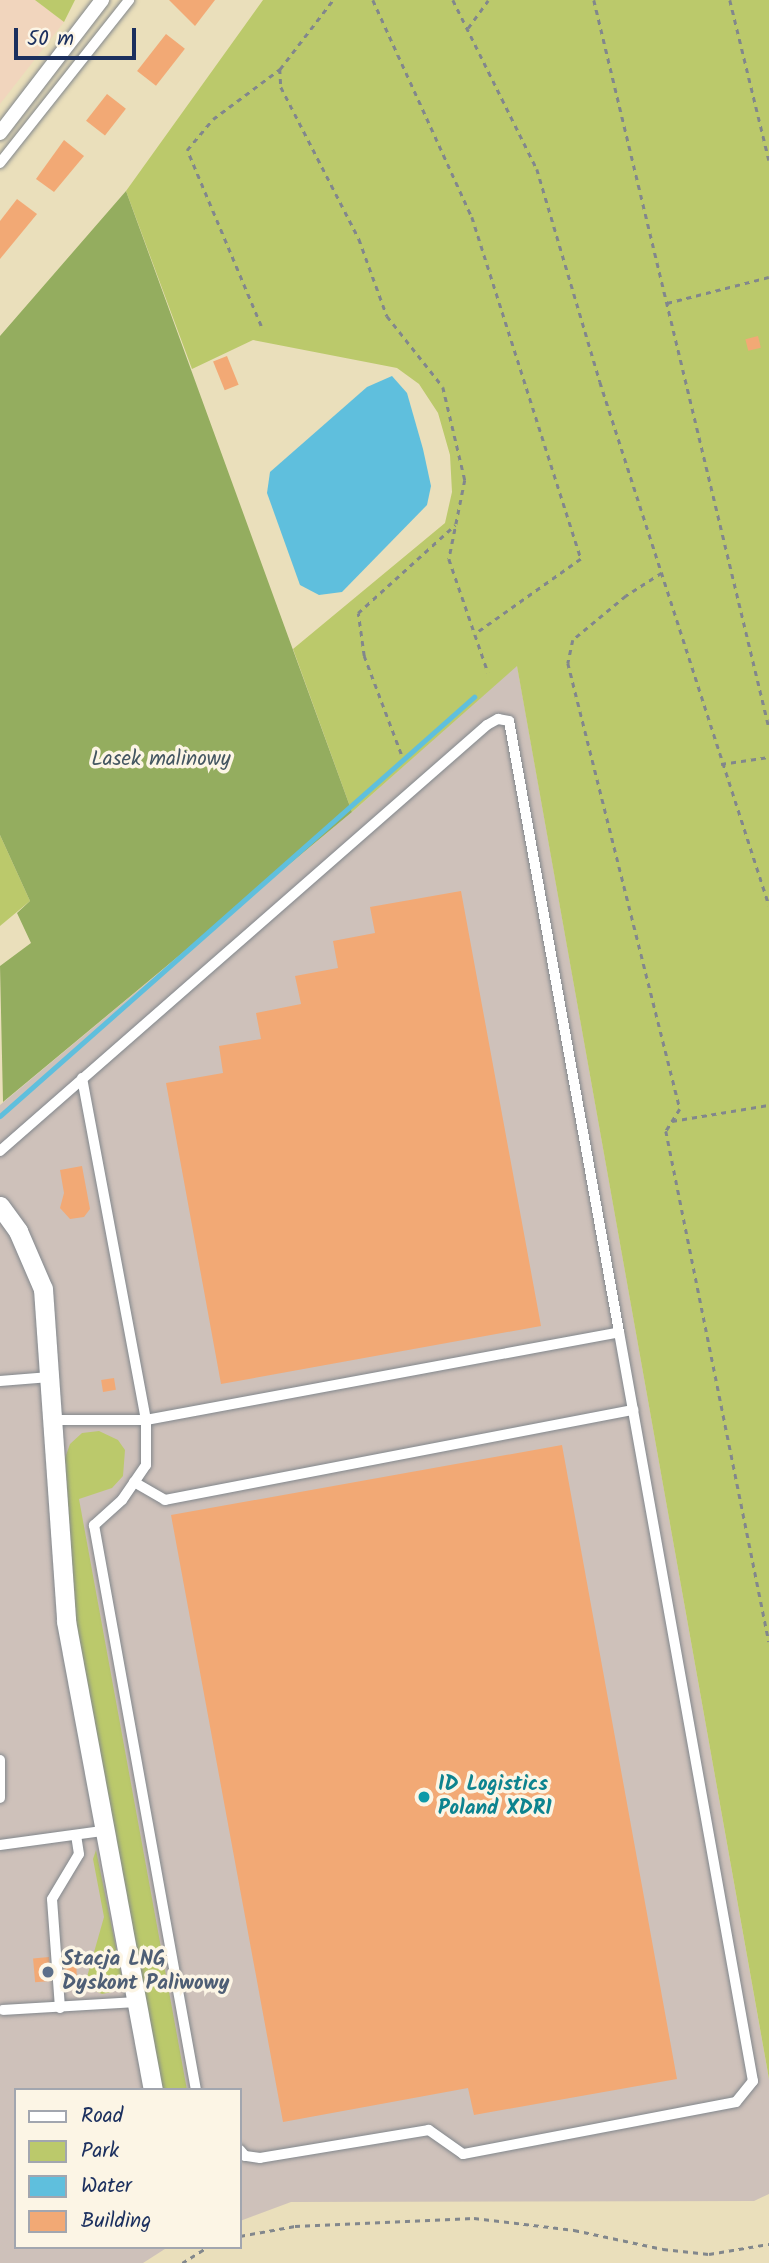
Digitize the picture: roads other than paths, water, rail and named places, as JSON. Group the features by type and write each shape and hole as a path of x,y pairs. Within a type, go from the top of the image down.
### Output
{"street":[{"path":"0,132 102,0"},
{"path":"0,1206 19,1231 43,1289 66,1621 102,1831 153,2088"}],"lane":[{"path":"0,163 129,0"},
{"path":"0,1151 487,724 498,719 509,722 752,2081 736,2102 463,2154 429,2130 260,2158 245,2157 242,2153"},
{"path":"82,1079 146,1420 146,1465 94,1525 196,2088"},
{"path":"54,1420 146,1420 619,1332"},
{"path":"0,1381 50,1377"},
{"path":"134,1482 165,1500 633,1410"},
{"path":"0,1760 0,1798"},
{"path":"0,1845 102,1831"},
{"path":"60,2008 52,1899 79,1854 76,1836"},
{"path":"3,2010 136,2002"}],"water":[{"path":"392,376 407,393 423,449 431,486 427,505 342,592 319,595 300,585 267,493 270,472 367,387"}],"waterway":[{"path":"0,1116 474,697"}],"place":[{"name":"ID Logistics Poland XDR1","path":"424,1797"},
{"name":"Stacja LNG Dyskont Paliwowy","path":"48,1972"}],"park label":[{"name":"Lasek malinowy","path":"161,760"}]}
